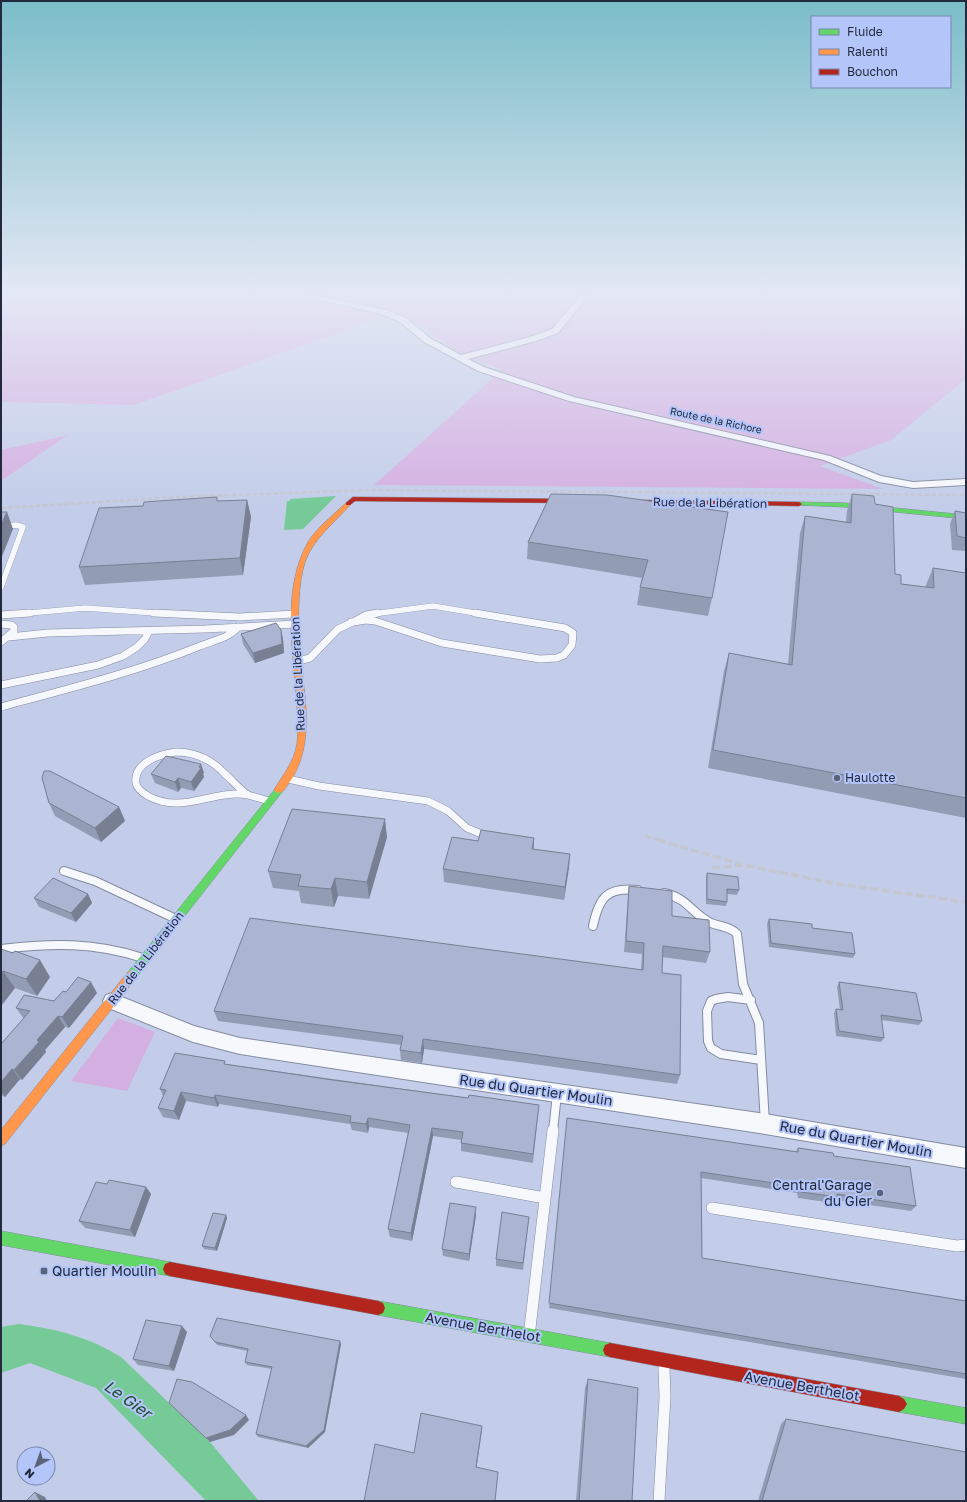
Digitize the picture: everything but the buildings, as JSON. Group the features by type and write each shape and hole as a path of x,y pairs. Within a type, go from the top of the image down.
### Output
{"street":[{"name":"Route de la Richore","path":"475,366 572,399 782,446 827,458 879,479 913,485 966,482"},
{"name":"Rue de la Libération","path":"1,1140 287,778 296,761 301,744 302,717 295,624 297,580 306,551 312,542 353,499 583,502"},
{"name":"Rue de la Libération","path":"629,502 846,505 966,517"},
{"name":"Rue du Quartier Moulin","path":"112,1001 193,1034 240,1046 765,1124 966,1158"},
{"name":"Avenue Berthelot","path":"1,1238 966,1416"}],"lane":[{"path":"1,526 16,525 23,527 1,588"},
{"path":"297,662 310,658 333,633 351,622 366,615 433,606 553,625 565,628 573,633 574,638 565,655 557,658 539,658 499,653 428,639 374,621 362,620 351,622"},
{"path":"1,615 85,608 166,615 240,617 295,614"},
{"path":"1,707 122,674 171,658 226,636 238,628 240,617"},
{"path":"1,624 11,625 14,627 14,631 9,637 1,642"},
{"path":"9,637 48,633 238,628 295,624"},
{"path":"1,685 98,664 123,656 137,647 145,639 149,631"},
{"path":"248,795 226,795 196,802 169,804 158,802 139,790 136,785 136,778 140,769 155,756 164,753 192,753 211,762 223,772 239,790 248,795 269,801"},
{"path":"287,778 319,786 428,801 448,811 467,828 485,836 498,838"},
{"path":"64,871 95,882 177,919"},
{"path":"593,926 596,909 603,898 621,888 643,890"},
{"path":"658,892 681,897 710,923 729,927 734,930 739,939 743,984 751,1000 759,1023 765,1124"},
{"path":"1,949 59,943 86,944 114,949 145,959"},
{"path":"751,1000 719,997 712,1001 707,1011 707,1040 710,1047 716,1051 727,1055 761,1060"},
{"path":"529,1336 557,1094"},
{"path":"456,1182 545,1198"},
{"path":"712,1208 957,1246 966,1245"},
{"path":"659,1501 665,1397 664,1361"}],"shaded area":[{"path":"1,366 245,366 134,405 1,402"},
{"path":"492,366 966,366 966,379 891,440 820,466 883,489 374,485 502,370"},
{"path":"68,435 1,481 1,450"},
{"path":"118,1018 155,1032 127,1091 71,1081"}],"water":[{"path":"336,496 303,529 284,530 287,501 290,501 290,499"},
{"name":"Le Gier","path":"19,1324 46,1328 72,1335 97,1344 121,1357 210,1442 259,1501 206,1501 96,1388 30,1363 1,1373 1,1327"}],"railway":[{"path":"1,508 181,497 369,490 966,495"},
{"path":"645,836 662,841"},
{"path":"658,840 737,863"},
{"path":"712,868 744,865 838,884 966,902"}],"traffic: fast":[{"path":"799,504 845,505 966,517"},
{"path":"132,975 279,790"},
{"path":"1,1238 170,1269"},
{"path":"378,1308 610,1350"},
{"path":"899,1404 966,1416"}],"traffic: slow":[{"path":"279,790 287,779 296,761 301,744 302,717 295,637 297,580 302,561 312,541 348,504"},
{"path":"1,1140 132,975"}],"traffic: jam":[{"path":"348,504 353,499 575,501"},
{"path":"639,502 799,504"},
{"path":"170,1269 378,1308"},
{"path":"610,1350 899,1404"}],"place":[{"name":"Haulotte","path":"837,778"},
{"name":"Central'Garage du Gier","path":"880,1193"},
{"name":"Quartier Moulin","path":"44,1271"}]}
